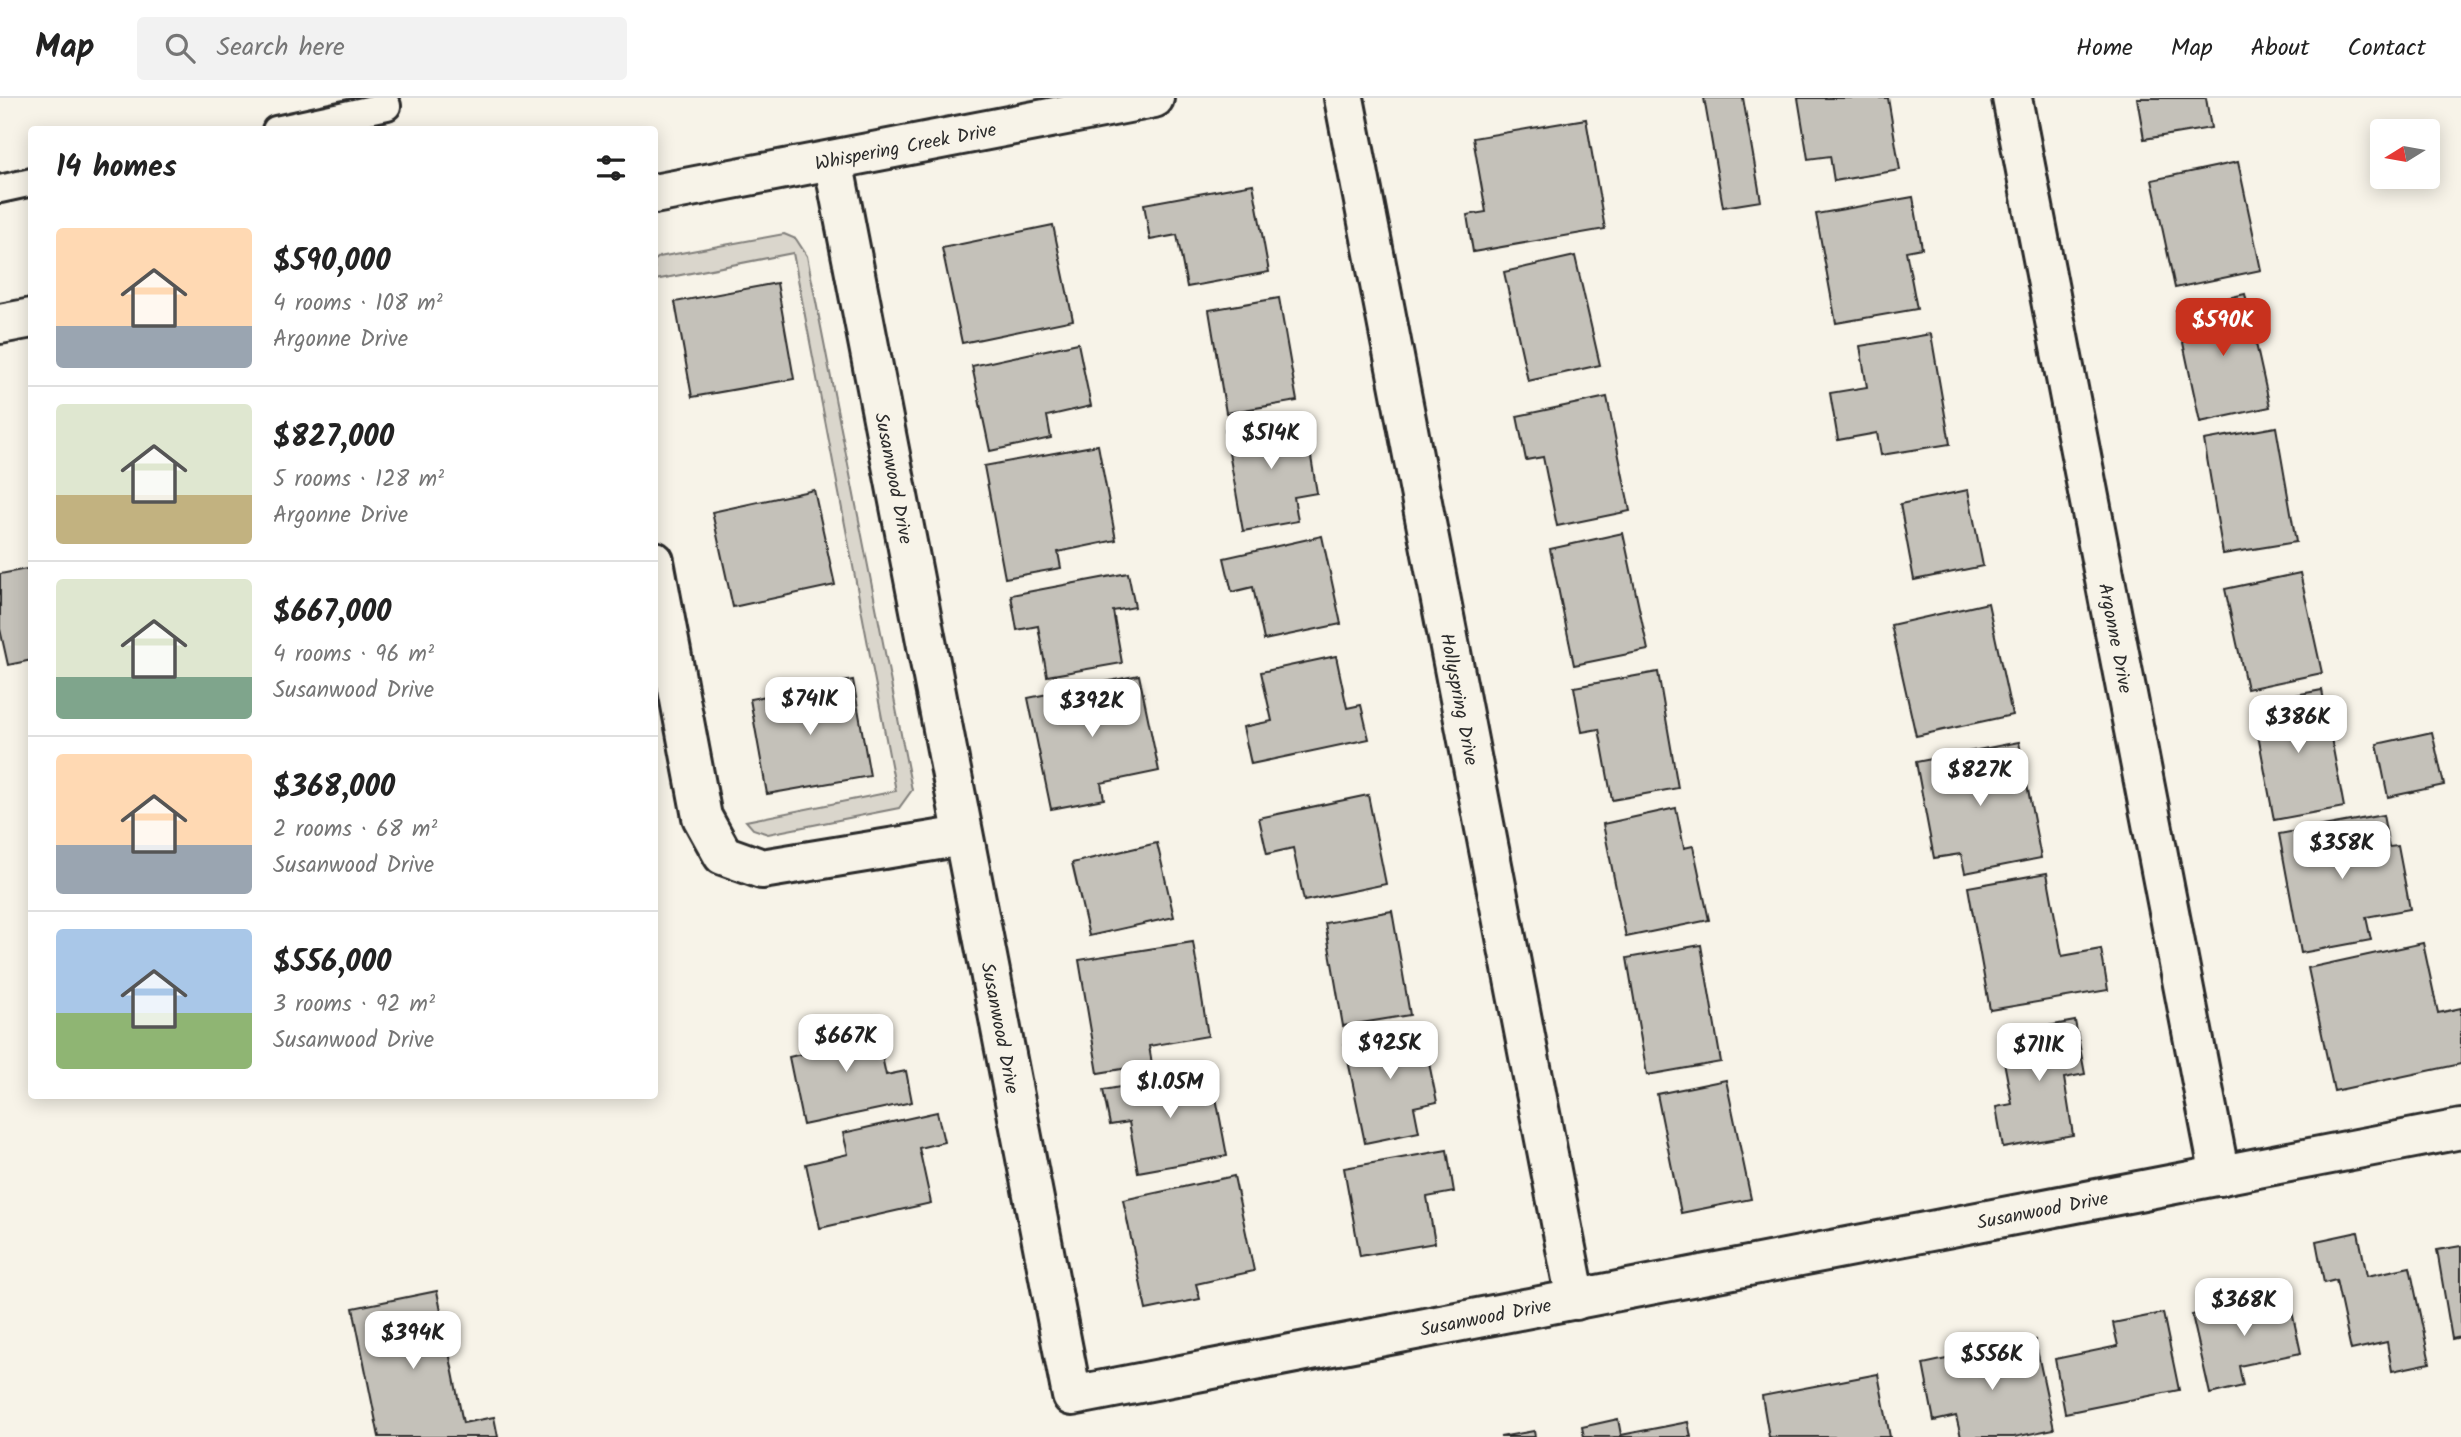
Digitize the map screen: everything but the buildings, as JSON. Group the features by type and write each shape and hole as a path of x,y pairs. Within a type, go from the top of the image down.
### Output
{"street":[{"name":"Whispering Creek Drive","path":"658,193 1154,98"},
{"name":"Hollyspring Drive","path":"1343,98 1576,1300"},
{"name":"Argonne Drive","path":"2012,98 2220,1176"},
{"name":"Susanwood Drive","path":"833,160 1072,1396 2461,1129"},
{"path":"0,324 28,319"},
{"path":"658,582 702,817 723,855 762,869 963,836"}],"lane":[{"path":"300,126 388,111"},
{"path":"0,189 28,183"}],"shaded area":[{"path":"784,234 796,239 807,256 912,790 899,808 768,834 753,829 746,821 896,791 793,253 658,279 659,257"}]}
